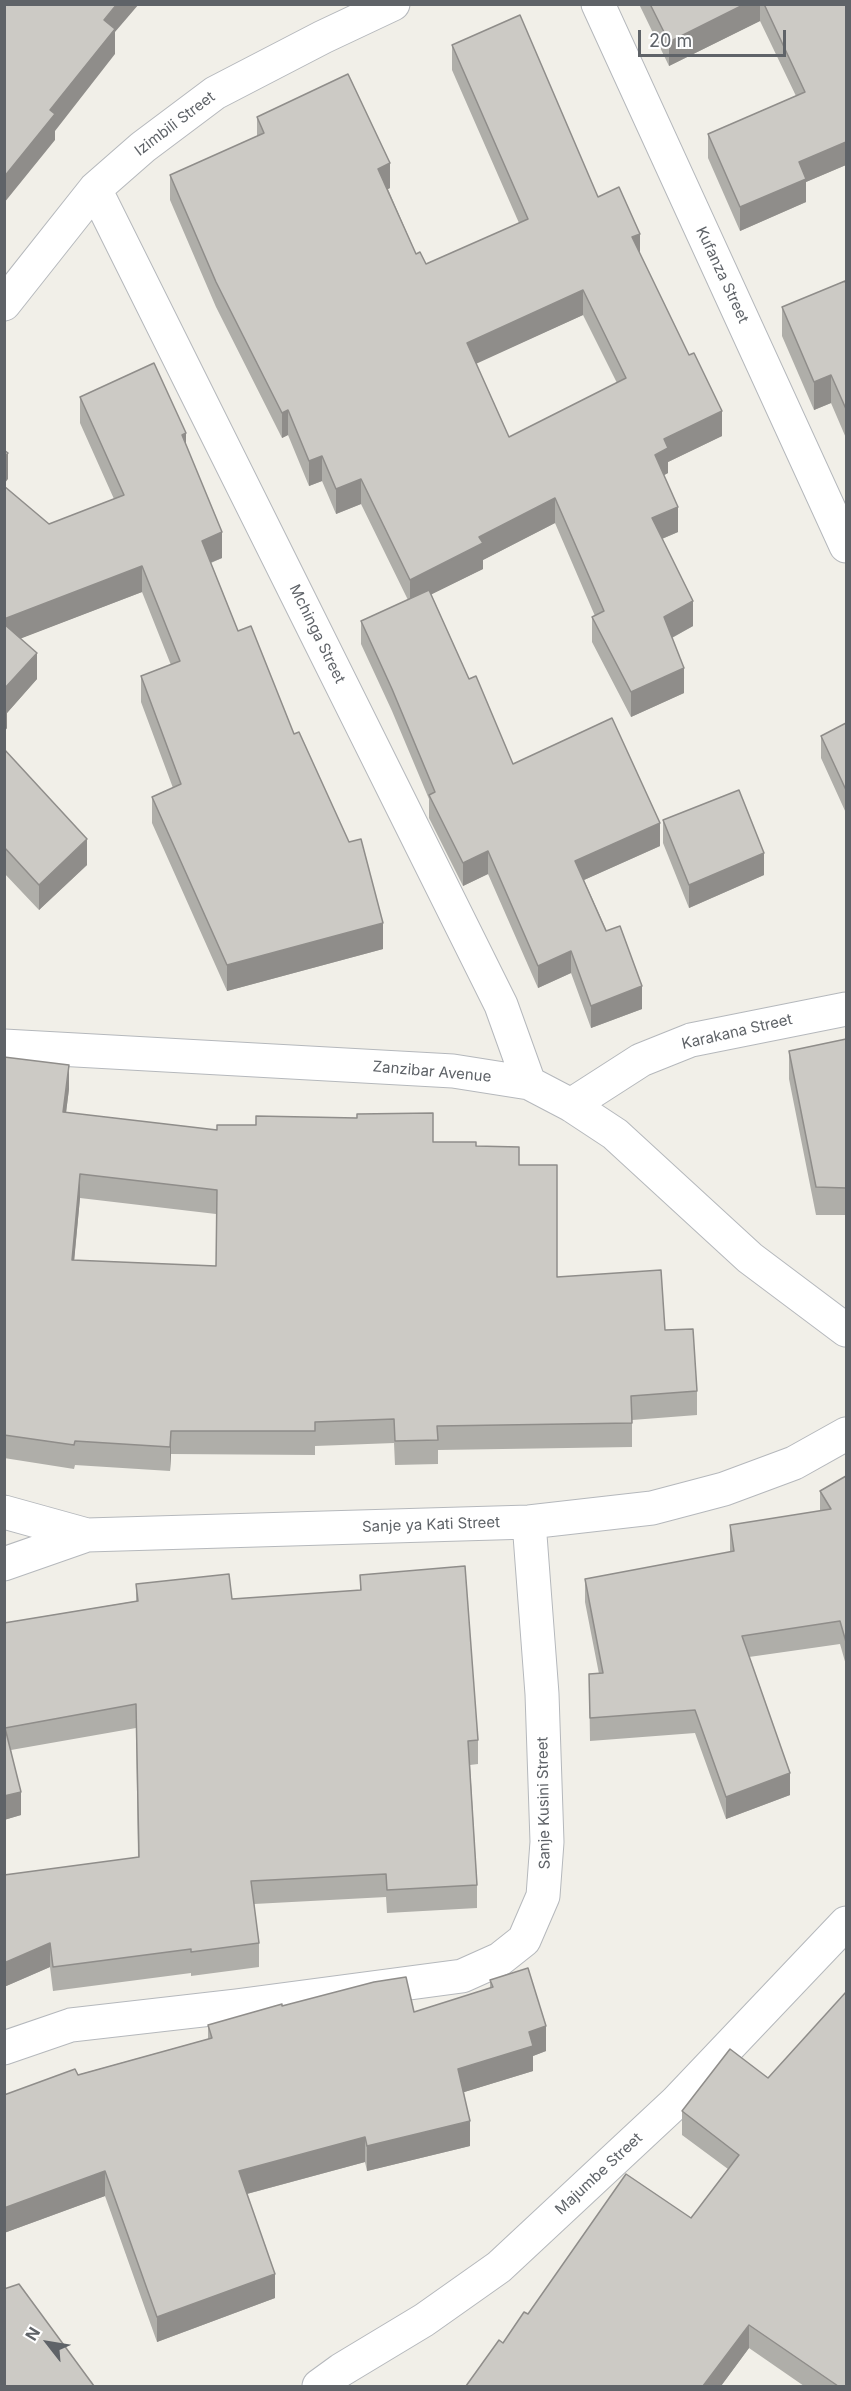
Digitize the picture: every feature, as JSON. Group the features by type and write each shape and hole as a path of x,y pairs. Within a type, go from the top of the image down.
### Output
{"street":[{"name":"Izimbili Street","path":"4,304 95,189 143,147 214,93 393,4"},
{"name":"Kufanza Street","path":"598,4 846,546"},
{"name":"Mchinga Street","path":"95,189 501,1005 529,1083"},
{"name":"Karakana Street","path":"571,1105 641,1060 691,1040 846,1008"},
{"name":"Zanzibar Avenue","path":"4,1046 453,1071 529,1083 571,1105 615,1134 750,1258 846,1330"},
{"name":"Sanje ya Kati Street","path":"4,1564 87,1535 529,1522 652,1509 794,1463 846,1434"},
{"path":"4,1512 87,1535"},
{"name":"Sanje Kusini Street","path":"4,2048 71,2025 462,1976 500,1959 524,1940 543,1896 547,1842 542,1694 529,1522"},
{"name":"Majumbe Street","path":"319,2386 341,2370 424,2320 500,2267 676,2102 846,1923"}],"building":[{"path":"4,4 117,4 104,20 115,29 50,110 55,114 4,177"},
{"path":"650,4 745,4 669,42"},
{"path":"764,4 846,4 846,142 799,162 806,179 740,207 708,134 805,92"},
{"path":"520,15 598,197 619,187 640,234 632,237 689,355 694,353 722,411 664,439 668,448 655,455 678,507 652,518 693,601 664,617 684,668 631,692 592,617 604,611 555,498 479,537 483,543 410,580 361,479 336,489 322,456 309,461 288,410 282,413 216,282 170,175 264,133 257,117 348,74 390,163 378,169 416,254 420,252 426,264 528,219 452,45","holes":["583,290 626,378 509,437 467,343"]},
{"path":"845,281 846,409 831,375 814,382 782,307"},
{"path":"154,363 186,433 182,435 222,532 202,541 238,631 251,626 294,734 299,732 349,842 361,839 383,923 227,965 152,797 181,784 141,676 180,661 142,566 4,619 4,486 49,524 124,495 80,397"},
{"path":"429,590 469,679 476,676 513,764 612,718 660,823 575,861 606,931 620,926 642,986 591,1006 571,951 538,966 488,851 463,863 429,795 435,792 361,621"},
{"path":"4,624 37,653 4,689"},
{"path":"846,723 846,790 821,736"},
{"path":"4,749 87,839 39,885 4,847"},
{"path":"739,790 764,853 689,885 663,820"},
{"path":"846,1039 846,1188 816,1187 789,1051"},
{"path":"4,1057 69,1065 63,1112 217,1130 217,1125 256,1125 256,1116 357,1118 357,1114 433,1113 433,1142 476,1142 476,1146 519,1147 519,1165 557,1165 557,1277 661,1270 665,1330 693,1329 697,1391 631,1396 632,1423 437,1426 438,1440 395,1441 394,1419 315,1422 315,1431 171,1431 170,1447 75,1441 74,1445 4,1435","holes":["80,1174 217,1190 216,1266 72,1260"]},
{"path":"846,1476 846,1642 840,1621 742,1636 790,1773 726,1797 695,1710 590,1718 589,1674 603,1673 585,1579 734,1551 730,1525 831,1509 820,1491"},
{"path":"465,1566 478,1740 468,1741 477,1885 387,1890 386,1874 251,1881 259,1943 191,1952 191,1949 53,1967 50,1943 4,1963 4,1875 139,1857 136,1704 5,1728 21,1792 4,1796 4,1623 138,1601 136,1584 229,1574 232,1599 361,1590 360,1575"},
{"path":"528,1968 546,2026 529,2032 533,2046 458,2069 470,2121 367,2146 365,2137 239,2171 275,2274 157,2317 105,2171 4,2208 4,2095 75,2069 78,2075 212,2038 208,2025 282,2004 282,2006 374,1982 406,1977 414,2012 493,1987 490,1980"},
{"path":"846,1992 846,2386 838,2386 749,2325 703,2386 466,2386 499,2340 503,2343 524,2312 528,2314 626,2174 691,2218 739,2155 682,2111 730,2049 768,2078"},
{"path":"19,2284 94,2386 4,2386 4,2289"}]}
